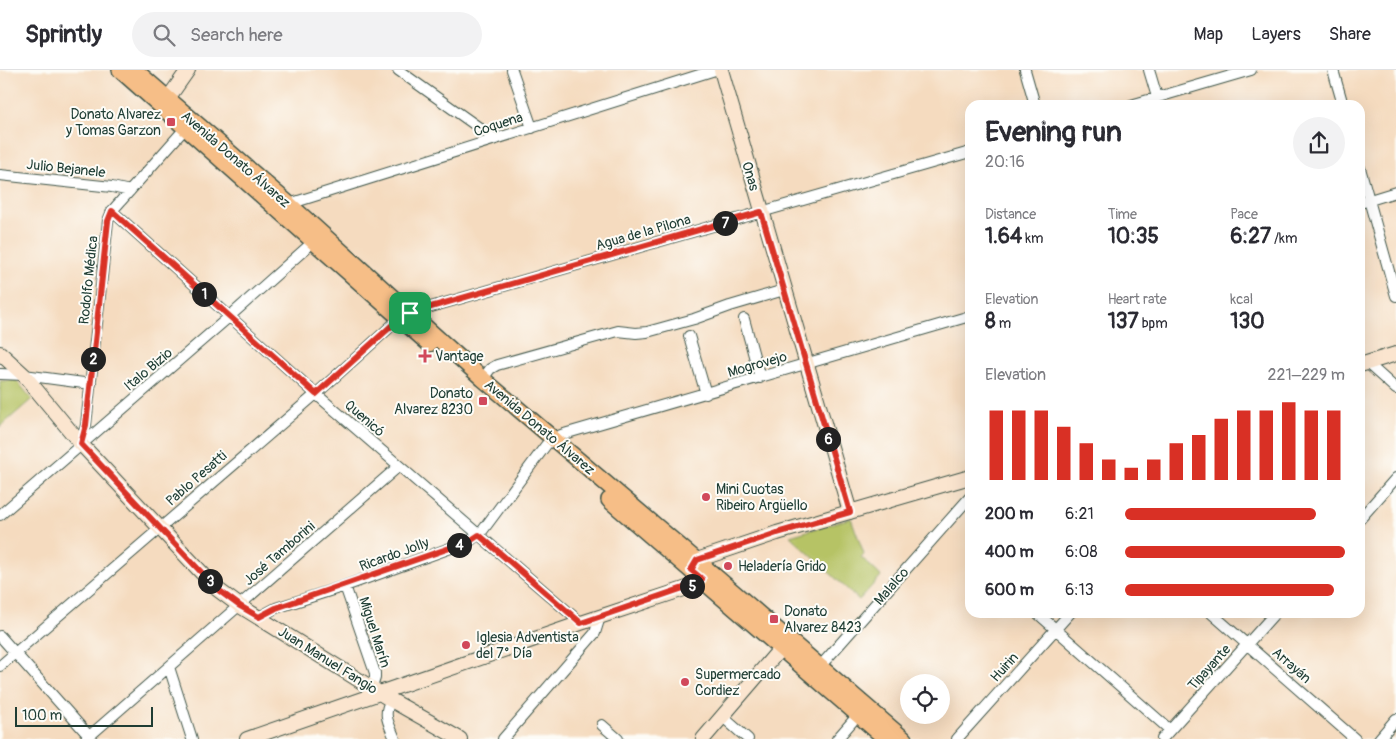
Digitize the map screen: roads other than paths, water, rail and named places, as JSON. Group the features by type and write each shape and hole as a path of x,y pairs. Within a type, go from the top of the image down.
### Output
{"main road":[{"name":"Avenida Donato Álvarez","path":"120,70 165,103"},
{"name":"Avenida Donato Álvarez","path":"135,70 165,103 313,242 482,379 549,442"},
{"path":"165,103 188,70"},
{"name":"Onas","path":"721,70 850,512"},
{"name":"Avenida Donato Álvarez","path":"189,125 289,204 405,316 549,442 816,671 904,739"},
{"name":"Juan Manuel Fangio","path":"0,353 24,375 81,444 217,589 240,606 381,694 460,739"},
{"path":"1365,363 1396,354"},
{"path":"247,739 687,588 699,570 777,533 965,478"},
{"path":"703,739 785,644"},
{"name":"Avenida Donato Álvarez","path":"816,671 858,715 886,739"}],"street":[{"path":"398,70 495,140"},
{"path":"512,70 532,128"},
{"name":"Coquena","path":"289,204 495,140 699,72 715,70"},
{"path":"1025,70 1034,100"},
{"path":"1149,70 1157,97"},
{"path":"1147,100 1251,70"},
{"path":"1333,70 1341,100"},
{"name":"Rodolfo Médica","path":"81,444 86,425 91,384 108,221 112,211 189,125"},
{"name":"Agua de la Pilona","path":"405,316 965,153"},
{"name":"Julio Bejanele","path":"0,175 112,187 130,191"},
{"path":"1396,192 1365,201 1396,296"},
{"name":"Quenicó","path":"112,211 229,318 581,623"},
{"name":"Italo Bizio","path":"0,516 229,318 313,242"},
{"path":"482,379 490,369 497,365 618,331 647,332 784,290"},
{"name":"Pablo Pesatti","path":"0,666 405,316"},
{"name":"Mogrovejo","path":"549,442 564,434 965,317"},
{"path":"744,319 760,378"},
{"path":"690,336 706,394"},
{"path":"1365,366 1396,389"},
{"path":"0,374 24,375 91,384"},
{"name":"Ricardo Jolly","path":"259,617 276,608 345,586 470,541 479,535 549,442"},
{"name":"José Tamborini","path":"88,738 399,466"},
{"path":"1365,513 1396,478"},
{"name":"Malalco","path":"816,671 965,503"},
{"name":"Miguel Marín","path":"345,586 395,739"},
{"path":"503,739 595,633 600,617"},
{"path":"1042,618 1170,730"},
{"name":"Huirin","path":"957,739 1066,618"},
{"name":"Arrayán","path":"1217,618 1355,739"},
{"name":"Tipayante","path":"1162,739 1271,618"},
{"path":"0,636 88,738"},
{"path":"169,667 192,739"},
{"path":"836,739 858,715"},
{"path":"723,717 748,739"},
{"path":"1379,739 1396,719"},
{"path":"602,724 618,739"}],"place":[{"name":"Donato Alvarez y Tomas Garzon","path":"171,122"},
{"name":"Vantage","path":"425,356"},
{"name":"Donato Alvarez 8230","path":"483,401"},
{"name":"Mini Cuotas Ribeiro Argüello","path":"706,497"},
{"name":"Heladería Grido","path":"728,566"},
{"name":"Donato Alvarez 8423","path":"774,619"},
{"name":"Iglesia Adventista del 7° Día","path":"466,645"},
{"name":"Supermercado Cordiez","path":"685,682"}]}
